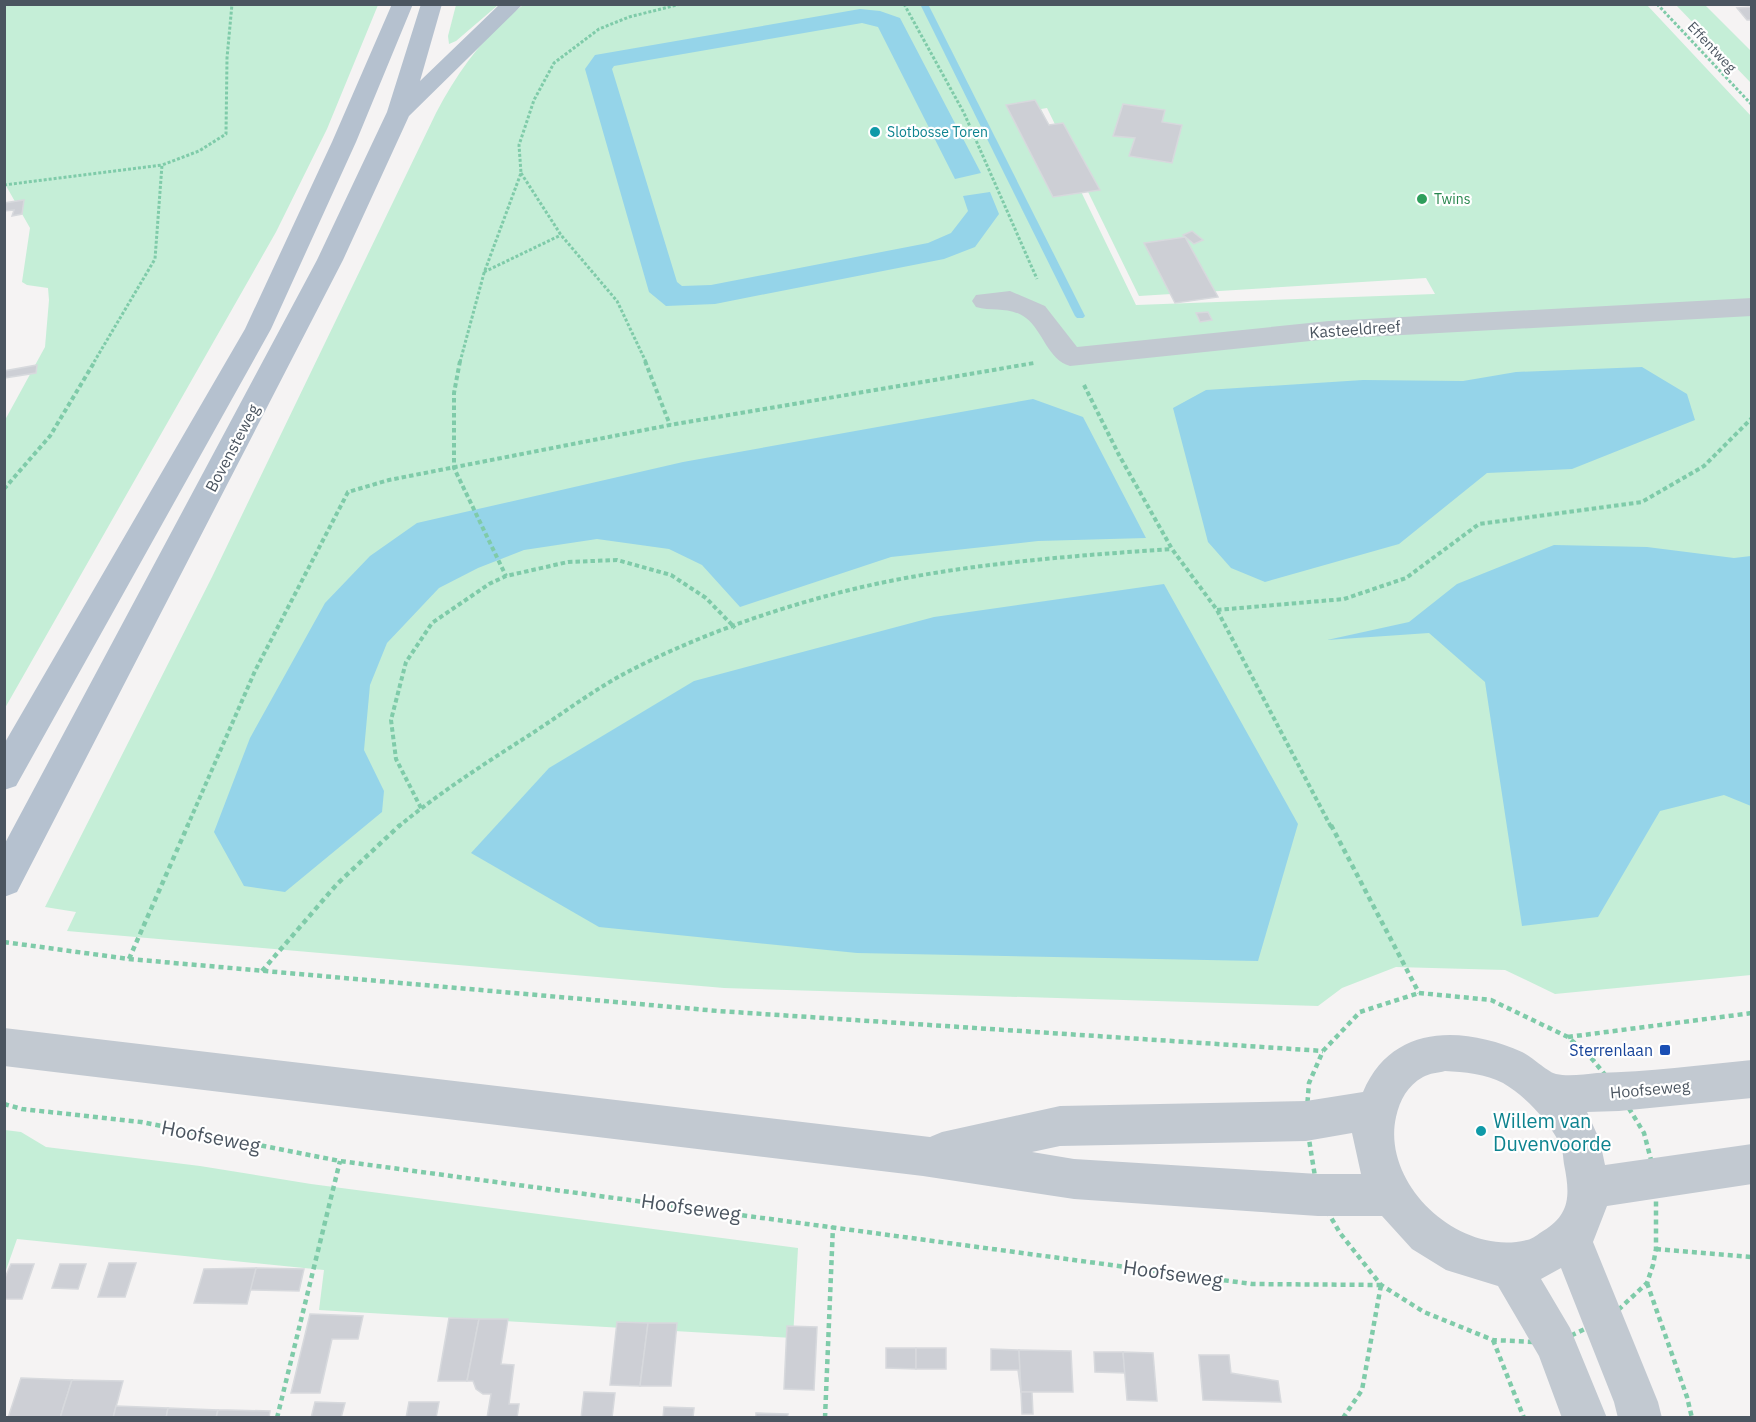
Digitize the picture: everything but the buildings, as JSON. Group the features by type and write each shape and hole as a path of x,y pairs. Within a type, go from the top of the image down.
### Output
{"main road":[{"name":"Bovensteweg","path":"4,881 330,260 399,112 432,4"},
{"path":"399,112 513,4"},
{"path":"4,776 258,329 317,202 402,5"}],"street":[{"path":"985,300 1010,300 1036,312 1070,357"},
{"name":"Kasteeldreef","path":"1070,357 1329,330 1752,306"},
{"path":"4,1047 923,1156 1074,1179 1318,1195 1390,1195"},
{"path":"1445,1052 1480,1055 1516,1070 1548,1094 1579,1138 1589,1188 1586,1210 1577,1230 1570,1238 1554,1253 1510,1266 1465,1258 1422,1233 1390,1195 1374,1151 1375,1110 1389,1081 1413,1061 1445,1052"},
{"name":"Hoofseweg","path":"1548,1094 1619,1092 1752,1079"},
{"path":"923,1156 1060,1126 1306,1121 1375,1110"},
{"path":"1589,1188 1752,1164"},
{"path":"1570,1238 1636,1402 1640,1418"},
{"path":"1510,1266 1555,1343 1585,1418"}],"path":[{"path":"4,185 162,165 199,151 226,134 227,58 232,4"},
{"path":"506,576 454,468 454,393 462,349 484,273 520,173 519,145 534,100 554,63 599,29 629,17 681,4"},
{"path":"904,4 964,113 1043,292 1044,301 1036,312"},
{"name":"Effentweg","path":"1657,4 1752,105"},
{"path":"4,489 50,436 155,259 162,165"},
{"path":"520,173 561,235 617,301 656,385 670,425"},
{"path":"484,273 561,235"},
{"path":"129,959 255,671 348,492 389,480 670,425 1070,357 1119,455 1172,549 1216,610 1419,993"},
{"path":"1216,610 1344,599 1406,578 1479,524 1642,502 1704,466 1752,418"},
{"path":"262,971 298,924 421,808 629,671 760,618 861,587 950,571 1050,557 1172,549"},
{"path":"421,808 396,759 391,720 406,662 432,623 489,584 506,576 568,562 617,560 671,575 706,597 735,628"},
{"path":"4,942 129,959 718,1011 1323,1051"},
{"path":"1752,1013 1568,1037 1593,1060 1619,1092 1644,1133 1656,1179 1656,1249 1752,1257"},
{"name":"Hoofseweg","path":"4,1104 21,1109 141,1122 340,1161 1252,1284 1381,1285 1362,1390 1343,1418"},
{"path":"277,1418 340,1161"},
{"path":"825,1418 832,1226"},
{"path":"1647,1283 1687,1397 1692,1418"},
{"path":"1493,1340 1524,1418"}],"green space":[{"path":"456,4 498,5 456,41 449,44 448,36"},
{"path":"4,5 378,5 327,129 276,232 5,708 5,420 45,347 49,300 48,288 22,282 30,228 5,184"},
{"path":"523,5 1647,5 1751,116 1751,975 1555,994 1505,970 1396,967 1342,988 1318,1006 724,988 67,931 76,912 45,907 212,577 436,113 474,54 509,16","holes":["1047,108 1139,296 1426,278 1435,294 1136,305 1041,109"]},
{"path":"1676,5 1705,5 1751,51 1751,83"},
{"path":"5,1130 21,1132 46,1147 798,1248 793,1338 319,1310 324,1270 17,1239 5,1273"}],"water":[{"path":"860,9 880,11 900,18 981,173 955,179 878,27 862,23 614,66 612,69 677,282 682,286 711,285 928,243 951,233 968,211 963,196 990,192 999,214 975,247 944,259 715,304 666,306 649,292 585,69 595,55"},
{"path":"1642,367 1687,394 1695,420 1572,469 1487,473 1399,544 1265,582 1231,568 1208,542 1173,408 1206,390 1363,380 1463,381 1516,372"},
{"path":"1033,399 1083,417 1146,538 1038,541 891,557 740,607 702,565 669,549 597,539 524,550 478,568 439,588 387,643 370,685 364,750 384,791 382,812 285,892 244,886 214,832 250,738 325,603 370,556 417,523 683,462"},
{"path":"1554,545 1647,547 1734,558 1751,556 1751,806 1724,795 1660,811 1598,917 1522,926 1485,682 1429,633 1327,640 1409,622 1457,584"},
{"path":"1164,584 1298,824 1258,961 857,953 599,927 471,853 549,768 694,681 934,617"}],"waterway":[{"path":"924,4 1080,316"}],"place":[{"name":"Slotbosse Toren","path":"875,132"},
{"name":"Twins","path":"1422,199"},
{"name":"Sterrenlaan","path":"1665,1050"},
{"name":"Willem van Duvenvoorde","path":"1481,1131"}]}
